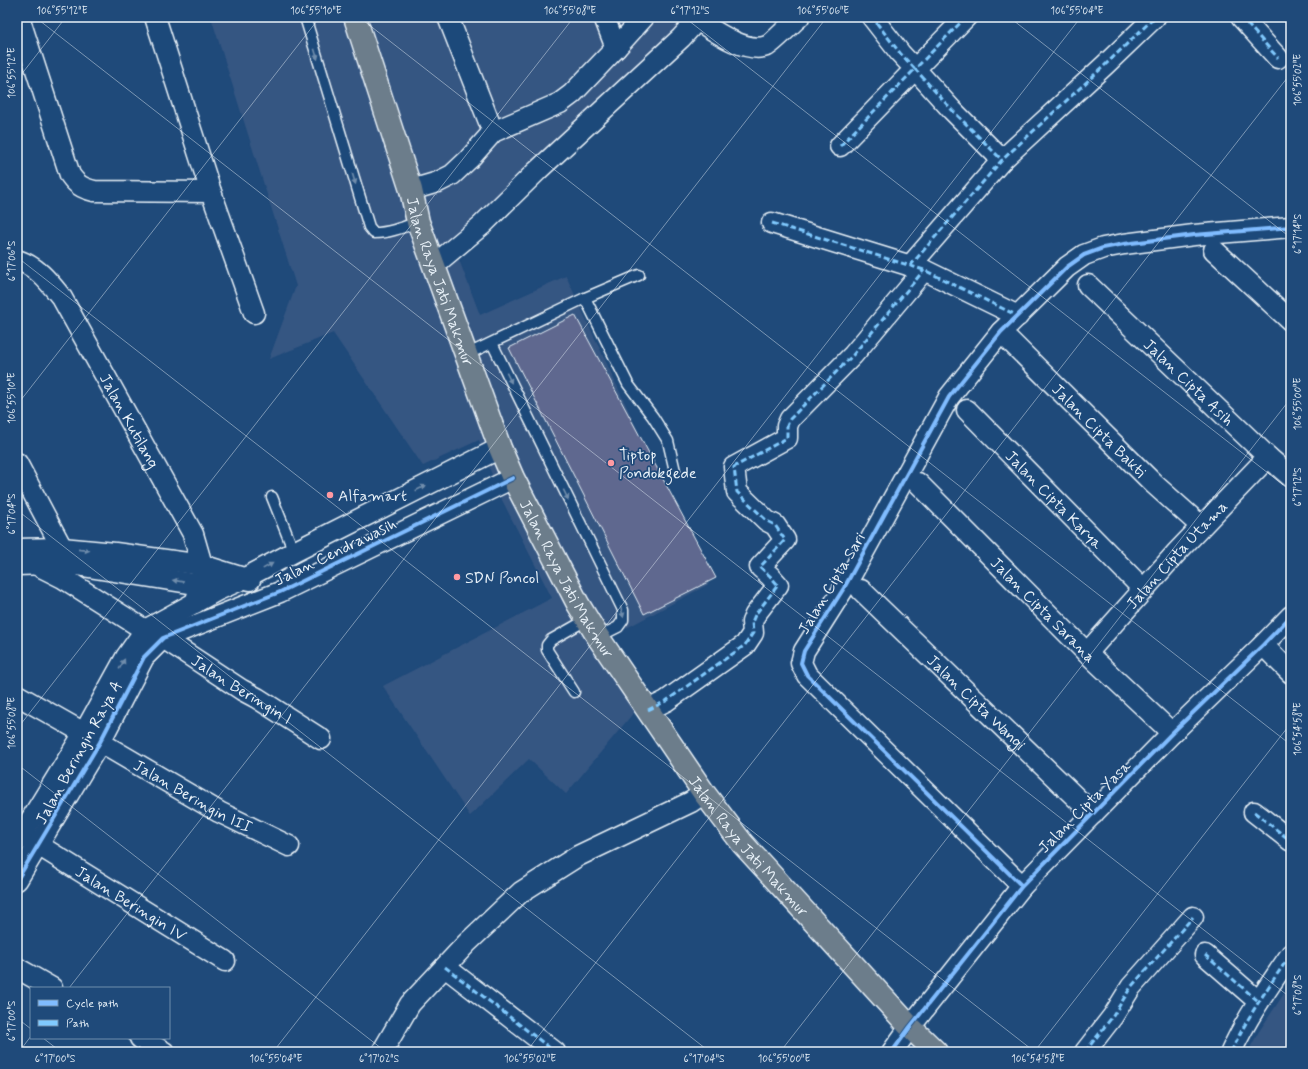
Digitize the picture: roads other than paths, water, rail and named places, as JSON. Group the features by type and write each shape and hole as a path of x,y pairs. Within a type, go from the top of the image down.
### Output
{"main road":[{"name":"Jalan Raya Jati Makmur","path":"355,17 411,190 418,222 500,448 513,478 578,604 704,793 742,843 910,1027 936,1052"}],"street":[{"path":"19,17 70,176 77,184 84,189 94,191 211,192"},
{"path":"155,17 211,192 254,313"},
{"path":"448,17 468,64 493,132"},
{"path":"604,17 616,48"},
{"path":"411,190 438,182 452,175 469,159 493,132 560,103 572,94 644,17"},
{"path":"434,265 482,224 680,38 698,18 735,42 753,48 768,46 799,17"},
{"path":"872,17 900,53 952,110 1002,160"},
{"path":"840,146 966,17"},
{"path":"648,710 666,700 746,645 753,633 752,622 755,615 778,585 760,567 785,540 775,526 737,492 734,467 786,438 787,426 790,419 853,355 917,268 1002,160 1155,17"},
{"path":"1241,17 1278,58"},
{"path":"772,223 917,268 1018,316"},
{"name":"Jalan Cipta Sari","path":"1022,886 807,675 801,663 804,651 844,588 949,398 1001,332 1067,267 1084,255 1103,248 1124,244 1291,227"},
{"path":"1214,250 1291,321"},
{"name":"Jalan Kutilang","path":"17,260 28,265 46,278 62,298 193,534 202,565 205,592"},
{"name":"Jalan Cipta Asih","path":"1088,285 1268,457 1291,477"},
{"name":"Jalan Cipta Bakti","path":"1001,332 1154,484 1201,526"},
{"name":"Jalan Cipta Karya","path":"966,410 1143,589"},
{"name":"Jalan Cendrawasih","path":"145,630 205,592 245,578 500,448"},
{"name":"Jalan Cipta Utama","path":"1087,653 1201,526 1268,457"},
{"path":"17,463 62,556"},
{"name":"Jalan Cendrawasih","path":"163,638 280,592 513,478"},
{"name":"Jalan Cipta Sarana","path":"918,483 1087,653 1172,733"},
{"name":"Jalan Cendrawasih","path":"17,549 62,556 205,592 257,600"},
{"name":"Jalan Cendrawasih","path":"26,564 62,556 115,553 202,565 245,578 280,592"},
{"name":"Jalan Beringin I","path":"26,564 63,578 145,630 163,638 320,739"},
{"name":"Jalan Cipta Wangi","path":"861,590 1093,814"},
{"name":"Jalan Cipta Yasa","path":"892,1052 910,1027 1022,886 1172,733 1291,616"},
{"path":"18,836 92,738 126,656 145,630"},
{"name":"Jalan Beringin Raya A","path":"17,880 39,845 92,738 144,657 163,638"},
{"path":"1263,645 1291,673"},
{"path":"17,695 92,738"},
{"name":"Jalan Beringin III","path":"92,738 218,812 289,846"},
{"path":"382,1052 410,1004 467,943 521,892 578,856 691,802 704,793"},
{"path":"1254,812 1291,841"},
{"name":"Jalan Beringin IV","path":"18,836 39,845 225,961"},
{"path":"1085,1052 1114,1016 1131,987 1193,917"},
{"path":"1231,1052 1242,1028 1258,1001 1291,954"},
{"path":"1205,955 1258,1001"},
{"path":"445,967 555,1052"},
{"path":"17,968 50,987"},
{"path":"142,1039 164,1052"}],"lane":[{"path":"305,17 368,227 374,233 382,233 418,222"},
{"path":"466,355 585,298 639,275"},
{"path":"585,298 628,384 653,417 668,441 675,471"},
{"path":"492,343 623,610 624,620 618,627 593,628 551,640 547,645 547,650 574,692"},
{"path":"272,497 294,552"}],"place":[{"name":"Tiptop Pondokgede","path":"611,463"},
{"name":"Alfamart","path":"330,495"},
{"name":"SDN Poncol","path":"457,577"}]}
